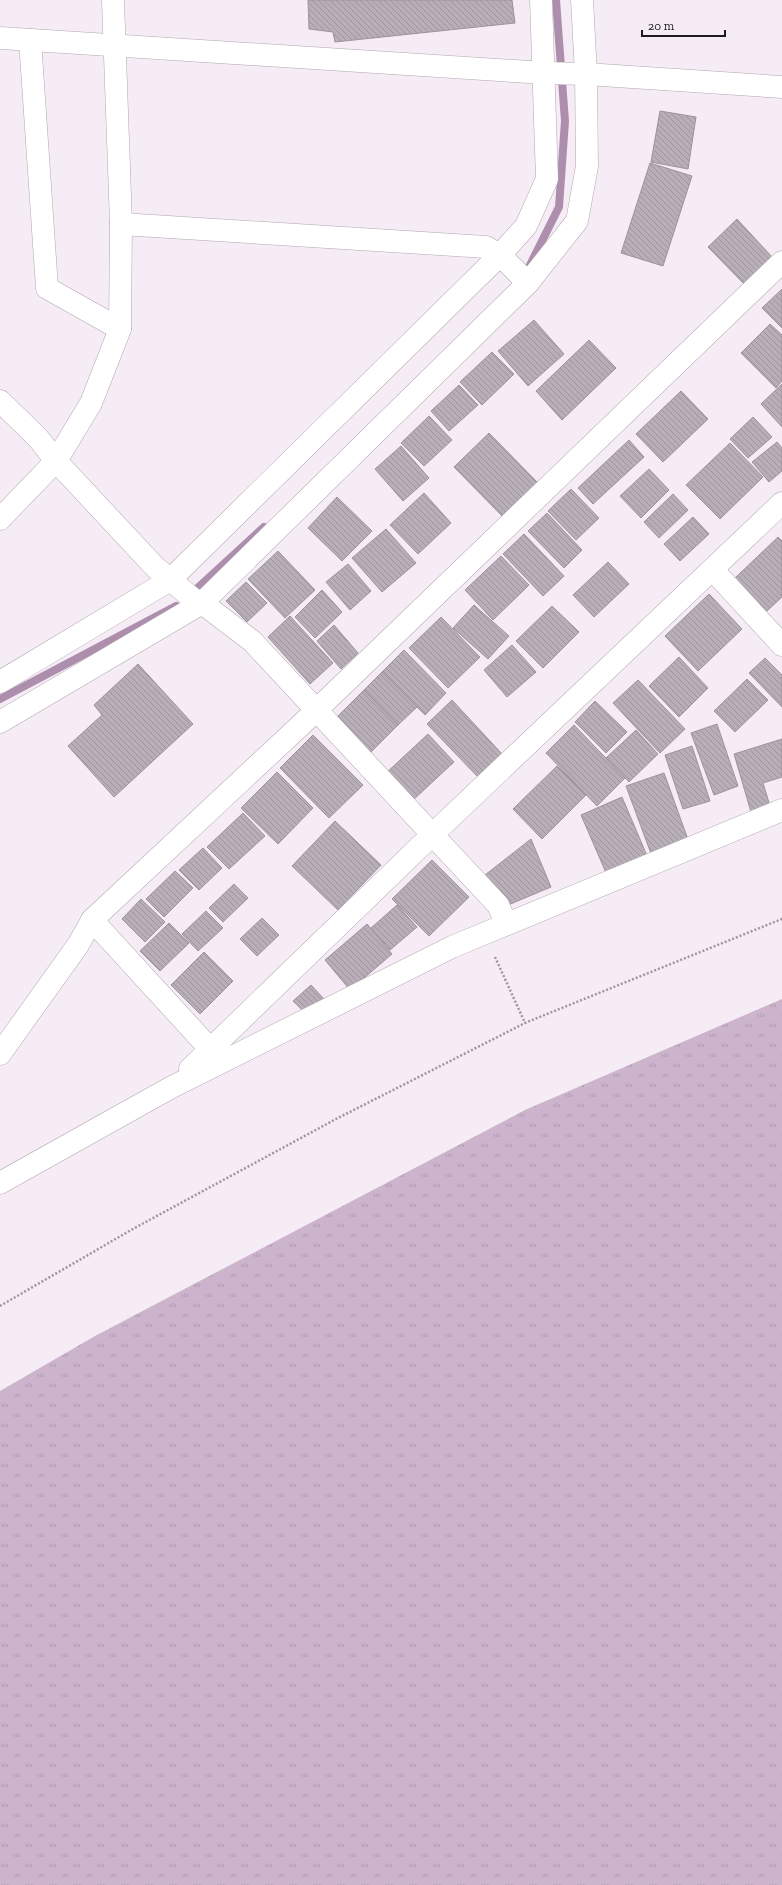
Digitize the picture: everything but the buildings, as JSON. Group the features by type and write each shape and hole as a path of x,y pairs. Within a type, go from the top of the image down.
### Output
{"street":[{"path":"0,520 56,461 91,403 120,329 121,224 116,45 113,0"},
{"path":"0,682 185,592 503,258 526,226 547,179 550,73 541,0"},
{"path":"0,722 185,592 526,281 576,221 588,166 582,74 582,0"},
{"path":"0,38 782,87"},
{"path":"30,40 47,288 120,329"},
{"path":"121,224 486,247 503,258 526,281"},
{"path":"0,1054 78,945 92,920 316,710 782,262"},
{"path":"0,401 38,438 56,461 155,567 185,592 252,641 498,905 506,923"},
{"path":"170,1088 433,834 782,503"},
{"path":"713,570 782,645"},
{"path":"0,1183 170,1088 452,947 506,923 782,810"},
{"path":"92,920 211,1050"}],"path":[{"path":"0,1306 131,1230 322,1127 525,1023 782,918"},
{"path":"484,934 525,1023"}],"green space":[{"path":"782,999 782,1885 0,1885 0,1391 95,1336 525,1110"}],"waterway":[{"path":"529,267 559,207 565,121 556,0"},
{"path":"190,595 264,527"},
{"path":"0,699 176,606"}]}
